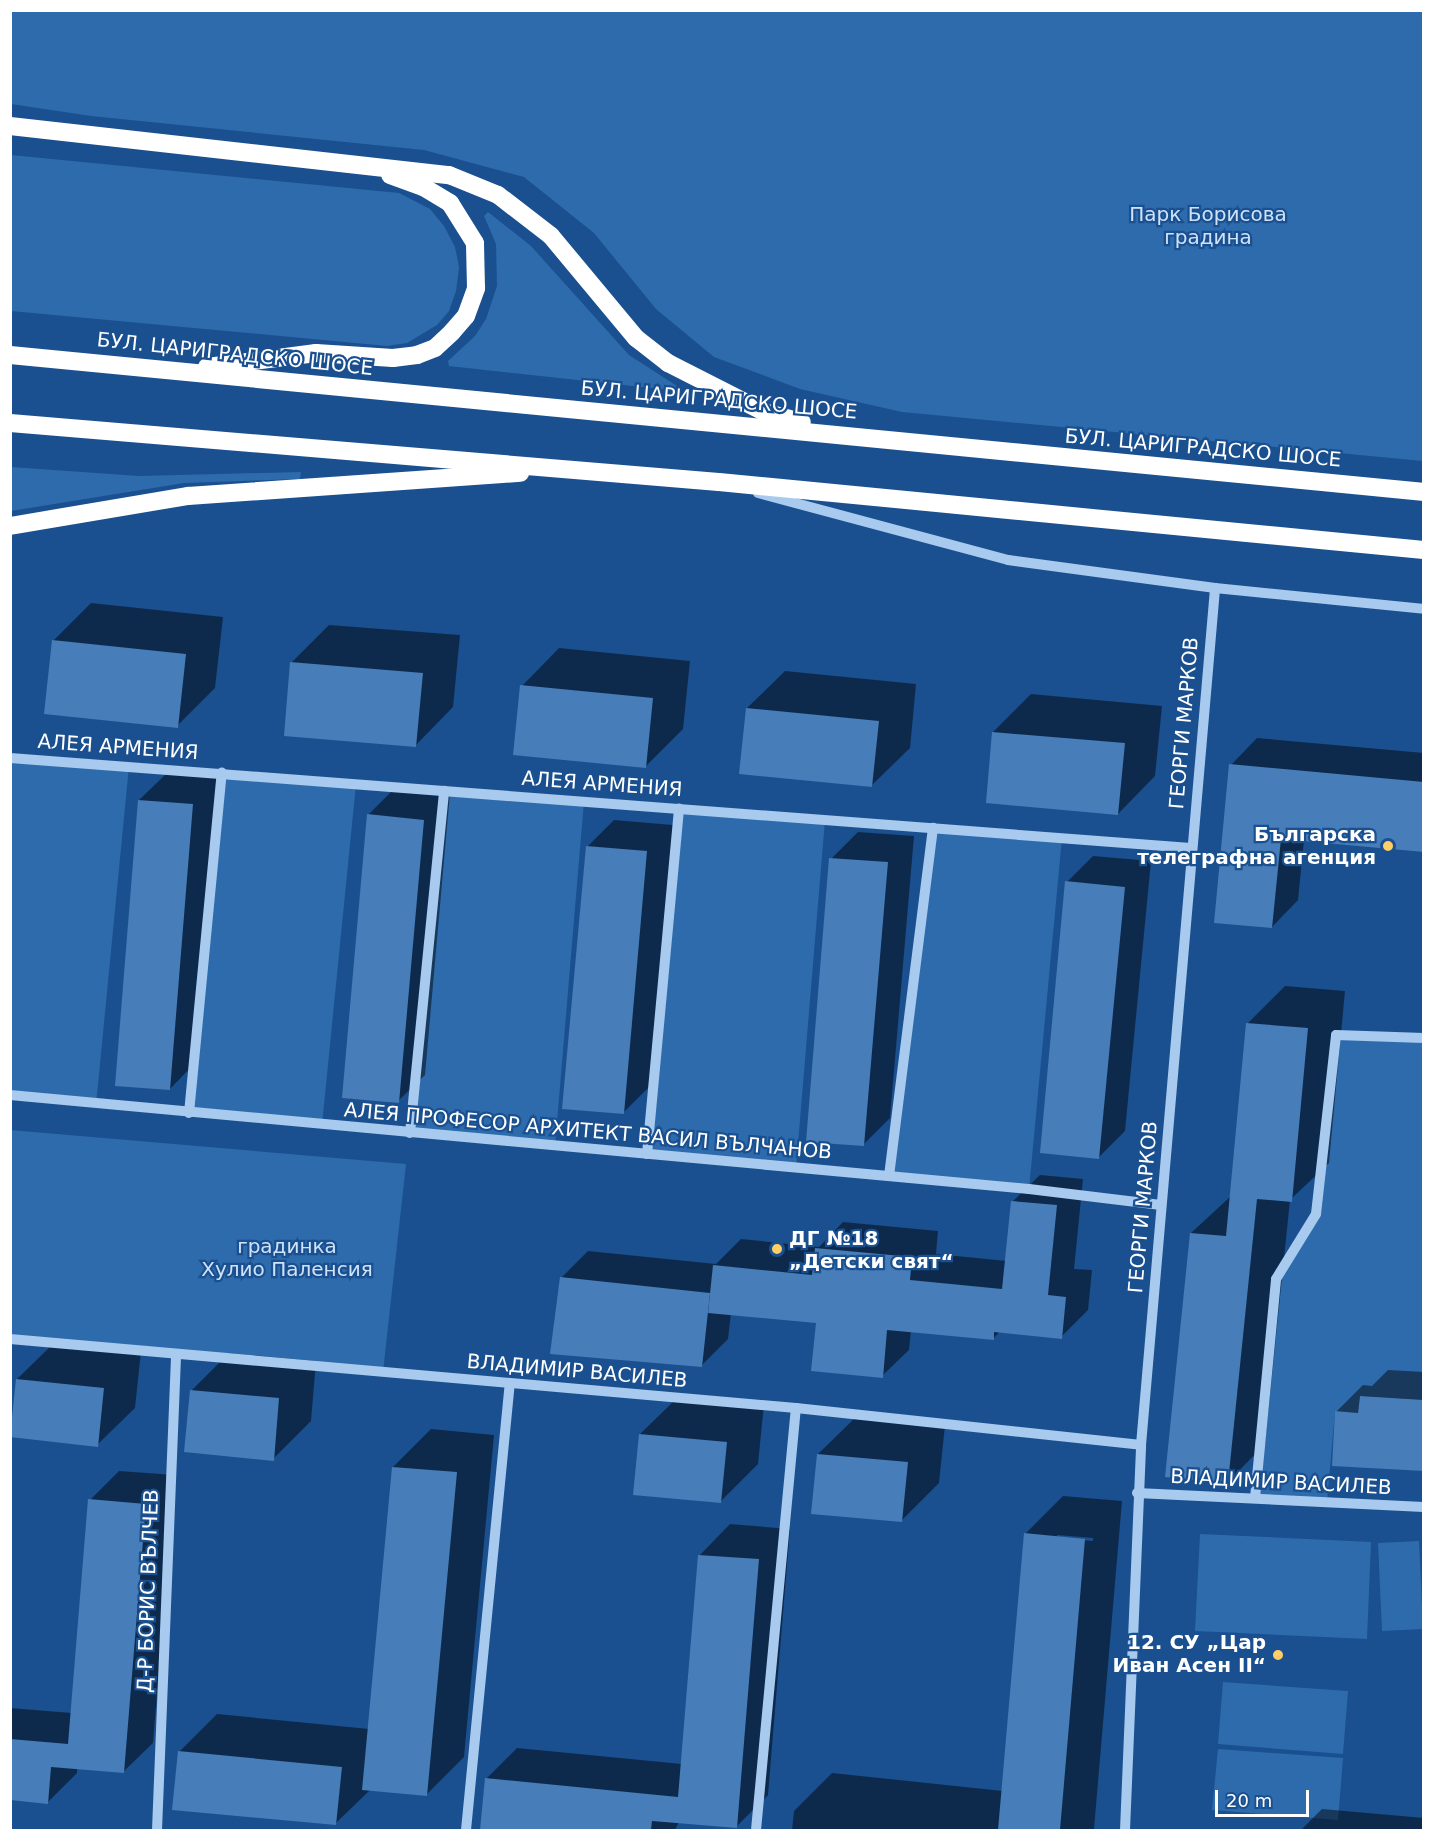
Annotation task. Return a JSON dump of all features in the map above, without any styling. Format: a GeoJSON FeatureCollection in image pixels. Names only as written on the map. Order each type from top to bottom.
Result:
{"type":"FeatureCollection","features":[{"type":"Feature","properties":{"kind":"highway"},"geometry":{"type":"LineString","coordinates":[[16,129],[354,163],[449,175],[498,195],[551,236],[636,338],[668,363],[764,412],[850,435]]}},
{"type":"Feature","properties":{"kind":"highway"},"geometry":{"type":"LineString","coordinates":[[173,372],[316,353],[393,358],[417,355],[435,348],[466,316],[476,288],[475,243],[450,203],[423,186],[354,163]]}},
{"type":"Feature","properties":{"kind":"highway","name":"БУЛ. ЦАРИГРАДСКО ШОСЕ"},"geometry":{"type":"LineString","coordinates":[[10,355],[1424,492]]}},
{"type":"Feature","properties":{"kind":"highway"},"geometry":{"type":"LineString","coordinates":[[10,423],[575,469],[1424,550]]}},
{"type":"Feature","properties":{"kind":"highway"},"geometry":{"type":"LineString","coordinates":[[10,526],[188,496],[575,469]]}},
{"type":"Feature","properties":{"kind":"street"},"geometry":{"type":"LineString","coordinates":[[719,482],[1008,560],[1215,588],[1424,609]]}},
{"type":"Feature","properties":{"kind":"street","name":"ГЕОРГИ МАРКОВ"},"geometry":{"type":"LineString","coordinates":[[1125,1830],[1140,1445],[1215,588]]}},
{"type":"Feature","properties":{"kind":"street","name":"АЛЕЯ АРМЕНИЯ"},"geometry":{"type":"LineString","coordinates":[[10,758],[1191,848]]}},
{"type":"Feature","properties":{"kind":"street"},"geometry":{"type":"LineString","coordinates":[[189,1113],[222,773]]}},
{"type":"Feature","properties":{"kind":"street"},"geometry":{"type":"LineString","coordinates":[[410,1133],[444,790]]}},
{"type":"Feature","properties":{"kind":"street"},"geometry":{"type":"LineString","coordinates":[[646,1154],[679,808]]}},
{"type":"Feature","properties":{"kind":"street"},"geometry":{"type":"LineString","coordinates":[[889,1176],[933,828]]}},
{"type":"Feature","properties":{"kind":"street"},"geometry":{"type":"LineString","coordinates":[[1254,1498],[1276,1279],[1316,1214],[1336,1035],[1424,1038]]}},
{"type":"Feature","properties":{"kind":"street","name":"АЛЕЯ ПРОФЕСОР АРХИТЕКТ ВАСИЛ ВЪЛЧАНОВ"},"geometry":{"type":"LineString","coordinates":[[10,1095],[889,1176],[1161,1204]]}},
{"type":"Feature","properties":{"kind":"street","name":"ВЛАДИМИР ВАСИЛЕВ"},"geometry":{"type":"LineString","coordinates":[[10,1339],[796,1408],[1140,1445]]}},
{"type":"Feature","properties":{"kind":"street","name":"Д-Р БОРИС ВЪЛЧЕВ"},"geometry":{"type":"LineString","coordinates":[[158,1830],[176,1354]]}},
{"type":"Feature","properties":{"kind":"street"},"geometry":{"type":"LineString","coordinates":[[466,1830],[510,1384]]}},
{"type":"Feature","properties":{"kind":"street"},"geometry":{"type":"LineString","coordinates":[[756,1830],[796,1408]]}},
{"type":"Feature","properties":{"kind":"street","name":"ВЛАДИМИР ВАСИЛЕВ"},"geometry":{"type":"LineString","coordinates":[[1137,1493],[1424,1507]]}},
{"type":"Feature","properties":{"kind":"green space","name":"Парк Борисова градина"},"geometry":{"type":"Polygon","coordinates":[[[10,11],[1423,11],[1423,461],[902,412],[800,389],[714,357],[656,309],[594,233],[524,177],[424,150],[91,116],[11,104],[10,11]]]}},
{"type":"Feature","properties":{"kind":"green space"},"geometry":{"type":"Polygon","coordinates":[[[11,155],[399,193],[430,209],[444,226],[455,247],[459,267],[456,291],[449,311],[437,325],[407,343],[387,346],[11,311],[11,155]]]}},
{"type":"Feature","properties":{"kind":"green space"},"geometry":{"type":"Polygon","coordinates":[[[488,212],[531,246],[629,355],[680,388],[679,391],[449,366],[448,361],[475,336],[486,319],[497,286],[496,244],[484,216],[488,212]]]}},
{"type":"Feature","properties":{"kind":"green space"},"geometry":{"type":"Polygon","coordinates":[[[11,467],[139,476],[301,472],[300,479],[184,483],[11,511],[11,467]]]}},
{"type":"Feature","properties":{"kind":"green space"},"geometry":{"type":"Polygon","coordinates":[[[10,758],[129,766],[96,1105],[11,1095],[10,758]]]}},
{"type":"Feature","properties":{"kind":"green space"},"geometry":{"type":"Polygon","coordinates":[[[222,773],[356,784],[322,1125],[189,1113],[222,773]]]}},
{"type":"Feature","properties":{"kind":"green space"},"geometry":{"type":"Polygon","coordinates":[[[444,791],[584,801],[555,1146],[410,1133],[444,791]]]}},
{"type":"Feature","properties":{"kind":"green space"},"geometry":{"type":"Polygon","coordinates":[[[679,808],[825,820],[796,1168],[647,1154],[679,808]]]}},
{"type":"Feature","properties":{"kind":"green space"},"geometry":{"type":"Polygon","coordinates":[[[933,828],[1062,838],[1029,1189],[889,1176],[933,828]]]}},
{"type":"Feature","properties":{"kind":"green space"},"geometry":{"type":"Polygon","coordinates":[[[1336,1035],[1423,1038],[1423,1400],[1360,1396],[1358,1413],[1335,1411],[1327,1502],[1255,1498],[1276,1279],[1316,1214],[1336,1035]]]}},
{"type":"Feature","properties":{"kind":"green space","name":"градинка Хулио Паленсия"},"geometry":{"type":"Polygon","coordinates":[[[10,1130],[406,1164],[383,1372],[11,1339],[10,1130]]]}},
{"type":"Feature","properties":{"kind":"green space"},"geometry":{"type":"Polygon","coordinates":[[[1200,1534],[1371,1542],[1367,1639],[1195,1631],[1200,1534]]]}},
{"type":"Feature","properties":{"kind":"green space"},"geometry":{"type":"Polygon","coordinates":[[[1419,1541],[1423,1629],[1382,1631],[1378,1543],[1419,1541]]]}},
{"type":"Feature","properties":{"kind":"green space"},"geometry":{"type":"Polygon","coordinates":[[[1223,1682],[1348,1691],[1343,1754],[1218,1744],[1223,1682]]]}},
{"type":"Feature","properties":{"kind":"green space"},"geometry":{"type":"Polygon","coordinates":[[[1218,1749],[1343,1758],[1338,1820],[1212,1810],[1218,1749]]]}},
{"type":"Feature","properties":{"kind":"building"},"geometry":{"type":"Polygon","coordinates":[[[52,640],[186,654],[178,728],[44,714],[52,640]]]}},
{"type":"Feature","properties":{"kind":"building"},"geometry":{"type":"Polygon","coordinates":[[[290,662],[423,673],[416,747],[284,736],[290,662]]]}},
{"type":"Feature","properties":{"kind":"building"},"geometry":{"type":"Polygon","coordinates":[[[520,685],[653,698],[646,768],[513,755],[520,685]]]}},
{"type":"Feature","properties":{"kind":"building"},"geometry":{"type":"Polygon","coordinates":[[[746,708],[879,721],[872,787],[739,774],[746,708]]]}},
{"type":"Feature","properties":{"kind":"building"},"geometry":{"type":"Polygon","coordinates":[[[992,732],[1125,743],[1118,815],[986,803],[992,732]]]}},
{"type":"Feature","properties":{"kind":"building","name":"Българска телеграфна агенция"},"geometry":{"type":"Polygon","coordinates":[[[1229,764],[1424,782],[1424,852],[1281,839],[1272,928],[1214,923],[1229,764]]]}},
{"type":"Feature","properties":{"kind":"building"},"geometry":{"type":"Polygon","coordinates":[[[138,800],[193,804],[170,1090],[115,1086],[138,800]]]}},
{"type":"Feature","properties":{"kind":"building"},"geometry":{"type":"Polygon","coordinates":[[[367,814],[424,820],[399,1103],[342,1098],[367,814]]]}},
{"type":"Feature","properties":{"kind":"building"},"geometry":{"type":"Polygon","coordinates":[[[586,846],[647,851],[624,1114],[562,1109],[586,846]]]}},
{"type":"Feature","properties":{"kind":"building"},"geometry":{"type":"Polygon","coordinates":[[[829,858],[888,862],[864,1146],[806,1142],[829,858]]]}},
{"type":"Feature","properties":{"kind":"building"},"geometry":{"type":"Polygon","coordinates":[[[1065,881],[1125,887],[1099,1159],[1040,1153],[1065,881]]]}},
{"type":"Feature","properties":{"kind":"building"},"geometry":{"type":"Polygon","coordinates":[[[1246,1023],[1308,1028],[1292,1202],[1257,1199],[1228,1483],[1165,1477],[1190,1233],[1226,1236],[1246,1023]]]}},
{"type":"Feature","properties":{"kind":"building"},"geometry":{"type":"Polygon","coordinates":[[[1011,1201],[1057,1205],[1048,1295],[1066,1297],[1062,1339],[994,1332],[994,1340],[887,1330],[883,1378],[811,1371],[816,1323],[708,1313],[713,1265],[812,1275],[815,1248],[912,1257],[910,1280],[1002,1289],[1011,1201]]]}},
{"type":"Feature","properties":{"kind":"building"},"geometry":{"type":"Polygon","coordinates":[[[560,1277],[710,1293],[702,1367],[550,1354],[560,1277]]]}},
{"type":"Feature","properties":{"kind":"building"},"geometry":{"type":"Polygon","coordinates":[[[16,1379],[104,1388],[98,1447],[10,1437],[16,1379]]]}},
{"type":"Feature","properties":{"kind":"building"},"geometry":{"type":"Polygon","coordinates":[[[190,1390],[279,1398],[274,1461],[184,1452],[190,1390]]]}},
{"type":"Feature","properties":{"kind":"building"},"geometry":{"type":"Polygon","coordinates":[[[1360,1396],[1424,1400],[1424,1471],[1332,1466],[1335,1411],[1358,1413],[1360,1396]]]}},
{"type":"Feature","properties":{"kind":"building"},"geometry":{"type":"Polygon","coordinates":[[[639,1434],[727,1442],[721,1503],[633,1495],[639,1434]]]}},
{"type":"Feature","properties":{"kind":"building"},"geometry":{"type":"Polygon","coordinates":[[[817,1454],[908,1462],[902,1522],[811,1514],[817,1454]]]}},
{"type":"Feature","properties":{"kind":"building"},"geometry":{"type":"Polygon","coordinates":[[[392,1467],[457,1472],[427,1796],[362,1790],[392,1467]]]}},
{"type":"Feature","properties":{"kind":"building"},"geometry":{"type":"Polygon","coordinates":[[[88,1499],[146,1504],[124,1773],[51,1767],[48,1804],[10,1800],[10,1739],[68,1744],[88,1499]]]}},
{"type":"Feature","properties":{"kind":"building"},"geometry":{"type":"Polygon","coordinates":[[[1024,1533],[1085,1539],[1060,1830],[998,1830],[1024,1533]]]}},
{"type":"Feature","properties":{"kind":"building"},"geometry":{"type":"Polygon","coordinates":[[[698,1555],[759,1559],[737,1828],[652,1821],[651,1830],[480,1830],[485,1778],[678,1797],[698,1555]]]}},
{"type":"Feature","properties":{"kind":"building"},"geometry":{"type":"Polygon","coordinates":[[[178,1751],[342,1767],[336,1825],[172,1810],[178,1751]]]}},
{"type":"Feature","properties":{"kind":"place","name":"Българска телеграфна агенция"},"geometry":{"type":"Point","coordinates":[1388,846]}},
{"type":"Feature","properties":{"kind":"place","name":"ДГ №18 „Детски свят“"},"geometry":{"type":"Point","coordinates":[777,1249]}},
{"type":"Feature","properties":{"kind":"place","name":"12. СУ „Цар Иван Асен II“"},"geometry":{"type":"Point","coordinates":[1278,1655]}}]}
